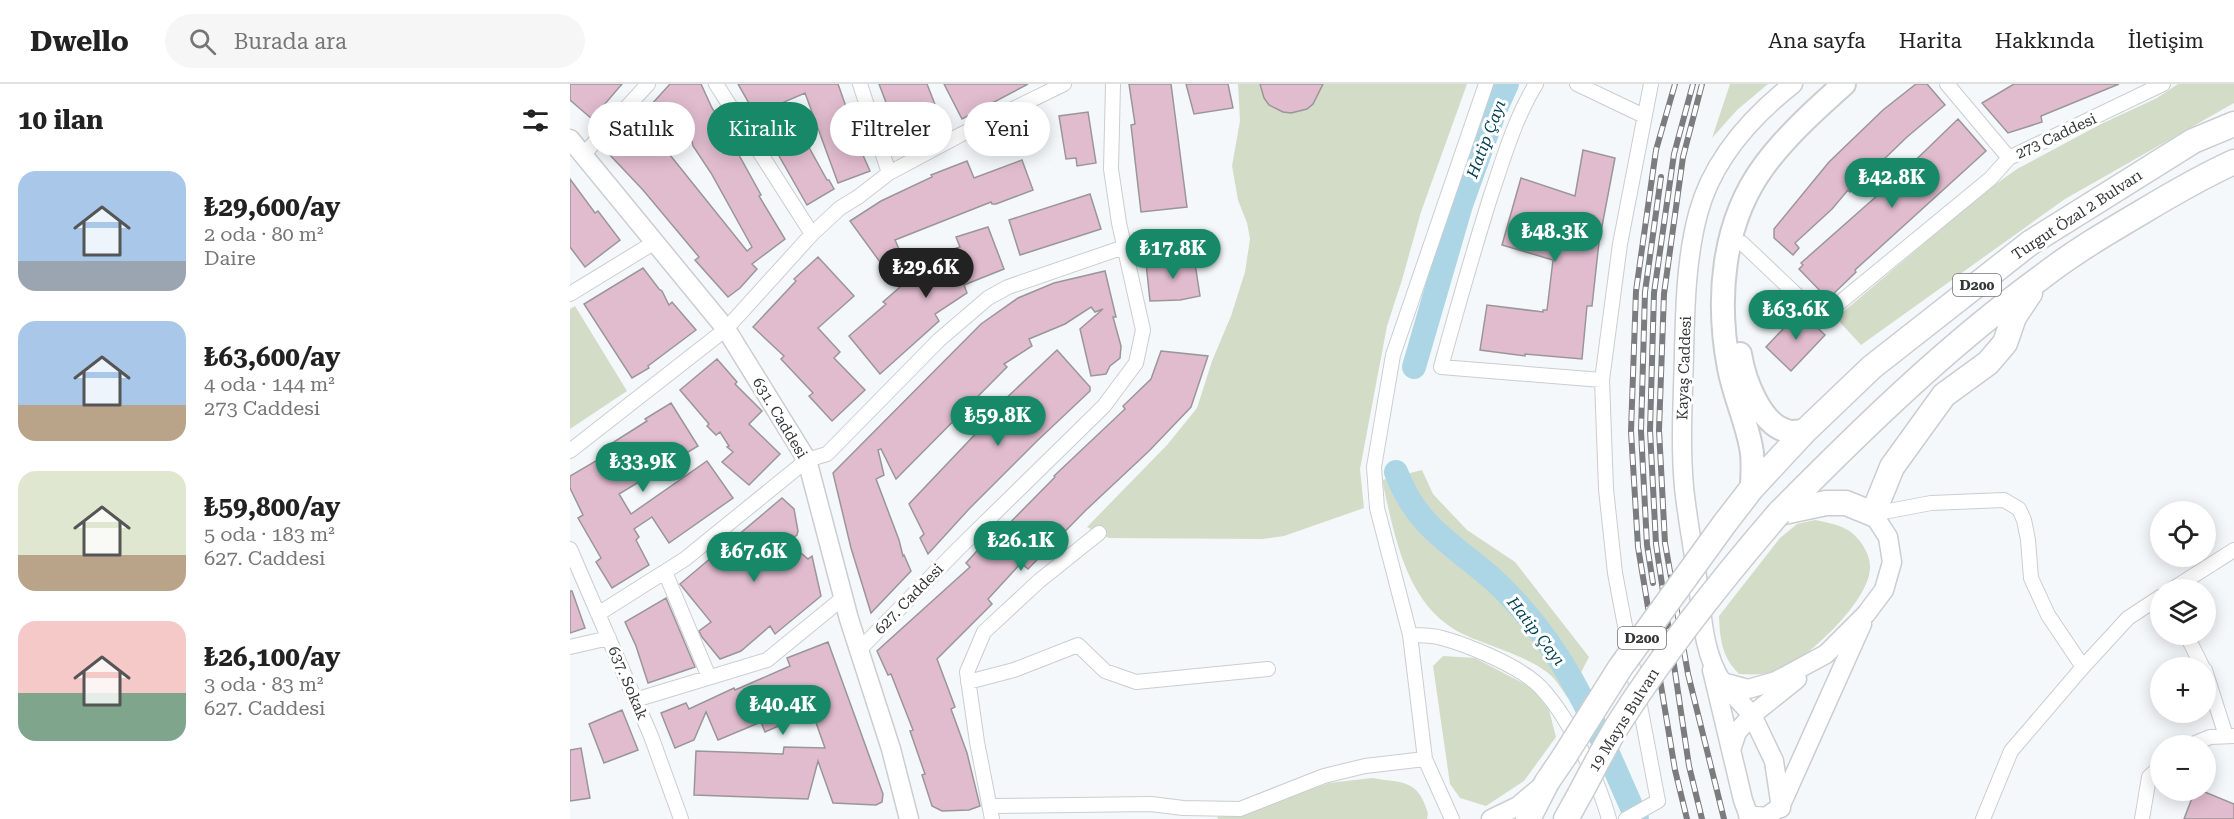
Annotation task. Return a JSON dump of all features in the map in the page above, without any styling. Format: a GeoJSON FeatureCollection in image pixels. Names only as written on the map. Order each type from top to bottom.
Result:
{"type":"FeatureCollection","features":[{"type":"Feature","properties":{"kind":"highway","name":"Turgut Özal 2 Bulvarı"},"geometry":{"type":"LineString","coordinates":[[1725,523],[1752,488],[1805,431],[1872,368],[2030,243],[2193,141],[2234,124]]}},
{"type":"Feature","properties":{"kind":"highway","name":"Turgut Özal 2 Bulvarı"},"geometry":{"type":"LineString","coordinates":[[1779,513],[1869,423],[1960,341],[2042,276],[2084,247],[2234,162]]}},
{"type":"Feature","properties":{"kind":"highway"},"geometry":{"type":"LineString","coordinates":[[1779,513],[1826,503],[1846,503],[1873,514],[1892,467],[1944,395],[1988,363],[2005,343],[2014,317],[2042,276]]}},
{"type":"Feature","properties":{"kind":"highway","name":"19 Mayıs Bulvarı"},"geometry":{"type":"LineString","coordinates":[[1566,819],[1620,722],[1673,644],[1717,585],[1779,513]]}},
{"type":"Feature","properties":{"kind":"highway","name":"19 Mayıs Bulvarı"},"geometry":{"type":"LineString","coordinates":[[1528,819],[1547,782],[1620,668],[1725,523]]}},
{"type":"Feature","properties":{"kind":"main road"},"geometry":{"type":"LineString","coordinates":[[1752,488],[1751,448],[1733,389],[1724,326],[1725,262],[1730,237],[1743,201],[1763,168],[1793,132],[1844,84]]}},
{"type":"Feature","properties":{"kind":"main road"},"geometry":{"type":"LineString","coordinates":[[1805,431],[1787,431],[1771,422],[1759,406],[1742,364],[1735,319],[1736,282],[1742,243],[1752,208],[1770,176],[1801,140],[1863,84]]}},
{"type":"Feature","properties":{"kind":"street"},"geometry":{"type":"LineString","coordinates":[[583,155],[648,84]]}},
{"type":"Feature","properties":{"kind":"street"},"geometry":{"type":"LineString","coordinates":[[716,84],[812,234]]}},
{"type":"Feature","properties":{"kind":"street"},"geometry":{"type":"LineString","coordinates":[[860,84],[889,173]]}},
{"type":"Feature","properties":{"kind":"street"},"geometry":{"type":"LineString","coordinates":[[570,451],[726,329],[812,234],[840,208],[889,173],[1064,84]]}},
{"type":"Feature","properties":{"kind":"street","name":"627. Caddesi"},"geometry":{"type":"LineString","coordinates":[[860,649],[1104,406],[1136,363],[1143,330],[1124,247],[1111,169],[1113,84]]}},
{"type":"Feature","properties":{"kind":"street"},"geometry":{"type":"LineString","coordinates":[[1452,819],[1425,759],[1410,635],[1377,508],[1374,467],[1393,355],[1486,84]]}},
{"type":"Feature","properties":{"kind":"street"},"geometry":{"type":"LineString","coordinates":[[1536,84],[1523,106],[1501,164],[1473,252],[1441,367],[1602,381]]}},
{"type":"Feature","properties":{"kind":"street"},"geometry":{"type":"LineString","coordinates":[[1577,84],[1644,116]]}},
{"type":"Feature","properties":{"kind":"street"},"geometry":{"type":"LineString","coordinates":[[1626,819],[1658,801],[1615,573],[1606,489],[1602,381],[1620,244],[1651,84]]}},
{"type":"Feature","properties":{"kind":"street","name":"Kayaş Caddesi"},"geometry":{"type":"LineString","coordinates":[[1781,813],[1774,761],[1752,716],[1722,682],[1711,665],[1705,639],[1684,488],[1682,443],[1684,324],[1690,259],[1698,214],[1721,163],[1742,131],[1793,84]]}},
{"type":"Feature","properties":{"kind":"street"},"geometry":{"type":"LineString","coordinates":[[1947,84],[2009,158]]}},
{"type":"Feature","properties":{"kind":"street","name":"273 Caddesi"},"geometry":{"type":"LineString","coordinates":[[1742,243],[1821,318],[1990,179],[2009,158],[2163,84]]}},
{"type":"Feature","properties":{"kind":"street","name":"631. Caddesi"},"geometry":{"type":"LineString","coordinates":[[570,139],[726,329],[807,460],[843,597],[891,749],[909,819]]}},
{"type":"Feature","properties":{"kind":"street"},"geometry":{"type":"LineString","coordinates":[[570,294],[655,242]]}},
{"type":"Feature","properties":{"kind":"street"},"geometry":{"type":"LineString","coordinates":[[598,614],[686,559],[807,460],[827,454],[939,340],[988,298],[1008,287],[1124,247]]}},
{"type":"Feature","properties":{"kind":"street"},"geometry":{"type":"LineString","coordinates":[[1731,750],[1737,732],[1752,716],[1826,654],[1866,614],[1884,590],[1892,561],[1888,537],[1873,514],[1931,503],[1993,500],[2004,500],[2019,509],[2028,540],[2031,578],[2048,615],[2083,667]]}},
{"type":"Feature","properties":{"kind":"street"},"geometry":{"type":"LineString","coordinates":[[1100,533],[1040,581],[984,632],[967,672],[977,742],[991,813],[1151,804],[1183,808],[1240,809],[1324,776],[1365,766],[1425,759]]}},
{"type":"Feature","properties":{"kind":"street","name":"637. Sokak"},"geometry":{"type":"LineString","coordinates":[[570,549],[651,736],[681,819]]}},
{"type":"Feature","properties":{"kind":"street"},"geometry":{"type":"LineString","coordinates":[[2188,579],[2234,550]]}},
{"type":"Feature","properties":{"kind":"street"},"geometry":{"type":"LineString","coordinates":[[665,572],[709,678]]}},
{"type":"Feature","properties":{"kind":"street"},"geometry":{"type":"LineString","coordinates":[[635,700],[767,660],[843,597]]}},
{"type":"Feature","properties":{"kind":"street"},"geometry":{"type":"LineString","coordinates":[[1983,819],[2011,751],[2128,618],[2150,604]]}},
{"type":"Feature","properties":{"kind":"street"},"geometry":{"type":"LineString","coordinates":[[1711,665],[1749,817],[1766,817],[1781,813],[1866,614]]}},
{"type":"Feature","properties":{"kind":"street"},"geometry":{"type":"LineString","coordinates":[[1410,635],[1440,637],[1481,652],[1536,682],[1563,715],[1602,795],[1609,819]]}},
{"type":"Feature","properties":{"kind":"street"},"geometry":{"type":"LineString","coordinates":[[570,647],[609,638]]}},
{"type":"Feature","properties":{"kind":"street"},"geometry":{"type":"LineString","coordinates":[[968,682],[1014,670],[1078,645],[1105,671],[1136,682],[1268,669]]}},
{"type":"Feature","properties":{"kind":"street"},"geometry":{"type":"LineString","coordinates":[[1722,682],[1748,689],[1776,681],[1826,654]]}},
{"type":"Feature","properties":{"kind":"street"},"geometry":{"type":"LineString","coordinates":[[2216,700],[2230,736]]}},
{"type":"Feature","properties":{"kind":"street"},"geometry":{"type":"LineString","coordinates":[[2142,819],[2150,776]]}},
{"type":"Feature","properties":{"kind":"street"},"geometry":{"type":"LineString","coordinates":[[1491,819],[1518,806],[1547,782]]}},
{"type":"Feature","properties":{"kind":"green space"},"geometry":{"type":"Polygon","coordinates":[[[1238,84],[1467,84],[1421,212],[1387,326],[1360,469],[1364,508],[1284,536],[1262,539],[1109,538],[1087,527],[1167,445],[1197,408],[1245,272],[1250,239],[1247,223],[1238,200],[1232,166],[1240,121],[1238,84]]]}},
{"type":"Feature","properties":{"kind":"green space"},"geometry":{"type":"Polygon","coordinates":[[[1730,84],[1768,84],[1737,110],[1712,138],[1730,84]]]}},
{"type":"Feature","properties":{"kind":"green space"},"geometry":{"type":"Polygon","coordinates":[[[2178,84],[2234,84],[2234,103],[2065,199],[1861,345],[1836,318],[1986,191],[2017,169],[2101,124],[2157,98],[2178,84]]]}},
{"type":"Feature","properties":{"kind":"green space"},"geometry":{"type":"Polygon","coordinates":[[[575,306],[627,391],[570,429],[570,309],[575,306]]]}},
{"type":"Feature","properties":{"kind":"green space"},"geometry":{"type":"Polygon","coordinates":[[[1422,470],[1433,494],[1467,530],[1515,562],[1589,657],[1568,698],[1554,678],[1539,667],[1465,635],[1445,623],[1416,589],[1398,547],[1382,480],[1422,470]]]}},
{"type":"Feature","properties":{"kind":"green space"},"geometry":{"type":"Polygon","coordinates":[[[1815,520],[1842,527],[1853,533],[1860,542],[1870,563],[1869,575],[1864,587],[1857,601],[1834,628],[1808,652],[1784,668],[1773,672],[1739,674],[1725,655],[1719,616],[1780,538],[1797,524],[1815,520]]]}},
{"type":"Feature","properties":{"kind":"green space"},"geometry":{"type":"Polygon","coordinates":[[[1443,656],[1475,658],[1532,688],[1549,710],[1556,737],[1524,781],[1486,806],[1460,798],[1450,784],[1433,666],[1443,656]]]}},
{"type":"Feature","properties":{"kind":"green space"},"geometry":{"type":"Polygon","coordinates":[[[1372,778],[1404,783],[1416,790],[1428,812],[1427,819],[1218,819],[1217,817],[1240,814],[1329,783],[1372,778]]]}},
{"type":"Feature","properties":{"kind":"building"},"geometry":{"type":"Polygon","coordinates":[[[570,84],[622,84],[607,102],[588,102],[588,116],[570,100],[570,84]]]}},
{"type":"Feature","properties":{"kind":"building"},"geometry":{"type":"Polygon","coordinates":[[[670,84],[701,84],[709,102],[707,102],[707,156],[740,156],[761,195],[759,196],[785,239],[752,264],[757,269],[740,288],[728,297],[695,260],[699,257],[643,190],[611,156],[671,156],[747,251],[752,247],[695,149],[695,102],[654,102],[670,84]]]}},
{"type":"Feature","properties":{"kind":"building"},"geometry":{"type":"Polygon","coordinates":[[[738,84],[838,84],[844,102],[830,102],[830,156],[863,156],[870,171],[838,183],[818,128],[818,102],[808,102],[805,93],[784,102],[748,102],[738,84]]]}},
{"type":"Feature","properties":{"kind":"building"},"geometry":{"type":"Polygon","coordinates":[[[879,84],[927,84],[934,102],[886,102],[879,84]]]}},
{"type":"Feature","properties":{"kind":"building"},"geometry":{"type":"Polygon","coordinates":[[[944,84],[1028,84],[994,102],[964,102],[964,118],[962,119],[944,84]]]}},
{"type":"Feature","properties":{"kind":"building"},"geometry":{"type":"Polygon","coordinates":[[[1129,84],[1171,84],[1187,207],[1141,212],[1131,125],[1135,124],[1129,84]]]}},
{"type":"Feature","properties":{"kind":"building"},"geometry":{"type":"Polygon","coordinates":[[[1186,84],[1228,84],[1233,108],[1194,114],[1186,84]]]}},
{"type":"Feature","properties":{"kind":"building"},"geometry":{"type":"Polygon","coordinates":[[[1260,84],[1323,84],[1313,104],[1307,109],[1291,113],[1269,105],[1264,98],[1260,84]]]}},
{"type":"Feature","properties":{"kind":"building"},"geometry":{"type":"Polygon","coordinates":[[[1916,84],[1927,84],[1945,105],[1907,137],[1850,192],[1848,190],[1832,209],[1795,243],[1799,248],[1793,255],[1774,238],[1774,229],[1829,162],[1883,110],[1916,84]]]}},
{"type":"Feature","properties":{"kind":"building"},"geometry":{"type":"Polygon","coordinates":[[[2014,84],[2119,84],[2041,116],[2042,122],[2008,133],[1982,103],[2014,84]]]}},
{"type":"Feature","properties":{"kind":"building"},"geometry":{"type":"Polygon","coordinates":[[[1088,112],[1096,163],[1077,166],[1076,158],[1066,159],[1059,116],[1088,112]]]}},
{"type":"Feature","properties":{"kind":"building"},"geometry":{"type":"Polygon","coordinates":[[[1958,119],[1986,151],[1855,270],[1856,272],[1828,299],[1799,269],[1803,265],[1801,263],[1896,179],[1958,119]]]}},
{"type":"Feature","properties":{"kind":"building"},"geometry":{"type":"Polygon","coordinates":[[[1583,150],[1615,158],[1599,242],[1592,306],[1587,306],[1582,359],[1525,354],[1525,356],[1480,350],[1487,305],[1543,312],[1547,310],[1553,260],[1502,245],[1521,178],[1575,196],[1583,150]]]}},
{"type":"Feature","properties":{"kind":"building"},"geometry":{"type":"Polygon","coordinates":[[[779,156],[814,156],[829,180],[834,189],[807,205],[779,156]]]}},
{"type":"Feature","properties":{"kind":"building"},"geometry":{"type":"Polygon","coordinates":[[[1022,160],[1033,190],[996,204],[991,202],[895,240],[899,249],[880,262],[850,221],[881,201],[932,177],[931,175],[967,161],[974,178],[1022,160]]]}},
{"type":"Feature","properties":{"kind":"building"},"geometry":{"type":"Polygon","coordinates":[[[570,179],[595,213],[598,211],[620,240],[585,267],[570,247],[570,179]]]}},
{"type":"Feature","properties":{"kind":"building"},"geometry":{"type":"Polygon","coordinates":[[[1090,194],[1101,229],[1020,255],[1009,220],[1090,194]]]}},
{"type":"Feature","properties":{"kind":"building"},"geometry":{"type":"Polygon","coordinates":[[[988,227],[1004,269],[964,285],[967,293],[935,314],[939,321],[880,374],[849,336],[886,304],[883,302],[938,254],[960,247],[956,237],[988,227]]]}},
{"type":"Feature","properties":{"kind":"building"},"geometry":{"type":"Polygon","coordinates":[[[818,257],[854,296],[818,328],[840,352],[834,358],[865,390],[832,421],[809,396],[813,393],[781,359],[784,356],[753,327],[796,281],[794,279],[818,257]]]}},
{"type":"Feature","properties":{"kind":"building"},"geometry":{"type":"Polygon","coordinates":[[[1194,257],[1200,296],[1180,300],[1150,301],[1146,263],[1184,261],[1184,258],[1194,257]]]}},
{"type":"Feature","properties":{"kind":"building"},"geometry":{"type":"Polygon","coordinates":[[[643,268],[662,291],[669,305],[672,302],[696,330],[648,366],[649,368],[632,378],[584,304],[643,268]]]}},
{"type":"Feature","properties":{"kind":"building"},"geometry":{"type":"Polygon","coordinates":[[[1105,271],[1121,346],[1120,358],[1110,366],[1106,374],[1091,376],[1080,329],[1103,309],[1095,312],[1091,307],[1065,324],[1029,339],[1032,346],[1004,364],[1007,367],[896,479],[881,449],[878,450],[884,475],[876,479],[903,556],[911,571],[871,613],[851,548],[833,473],[981,324],[1018,298],[1054,283],[1105,271]]]}},
{"type":"Feature","properties":{"kind":"building"},"geometry":{"type":"Polygon","coordinates":[[[1800,311],[1825,335],[1791,371],[1766,347],[1800,311]]]}},
{"type":"Feature","properties":{"kind":"building"},"geometry":{"type":"Polygon","coordinates":[[[1057,350],[1090,387],[1090,391],[969,509],[928,554],[920,538],[924,534],[909,504],[1002,406],[1000,404],[1057,350]]]}},
{"type":"Feature","properties":{"kind":"building"},"geometry":{"type":"Polygon","coordinates":[[[1161,351],[1208,356],[1191,407],[1028,569],[1021,563],[988,599],[992,604],[937,659],[955,707],[951,709],[967,753],[980,806],[969,810],[942,811],[932,806],[922,775],[925,774],[910,731],[913,730],[891,674],[888,675],[877,651],[970,567],[966,563],[985,542],[988,545],[1054,476],[1125,409],[1123,406],[1151,379],[1161,351]]]}},
{"type":"Feature","properties":{"kind":"building"},"geometry":{"type":"Polygon","coordinates":[[[717,359],[737,382],[735,384],[762,411],[749,424],[780,454],[749,485],[722,462],[733,452],[727,447],[729,446],[720,432],[716,435],[707,426],[709,424],[680,390],[717,359]]]}},
{"type":"Feature","properties":{"kind":"building"},"geometry":{"type":"Polygon","coordinates":[[[671,403],[698,446],[619,494],[631,514],[707,461],[733,498],[669,543],[652,517],[634,529],[639,537],[636,540],[649,565],[612,588],[596,562],[601,558],[578,518],[583,515],[570,488],[570,476],[613,451],[609,445],[671,403]]]}},
{"type":"Feature","properties":{"kind":"building"},"geometry":{"type":"Polygon","coordinates":[[[782,498],[794,509],[798,531],[797,535],[788,542],[808,559],[812,556],[821,596],[775,634],[770,626],[741,651],[720,659],[699,631],[711,622],[680,584],[782,498]]]}},
{"type":"Feature","properties":{"kind":"building"},"geometry":{"type":"Polygon","coordinates":[[[570,591],[572,591],[585,628],[570,633],[570,591]]]}},
{"type":"Feature","properties":{"kind":"building"},"geometry":{"type":"Polygon","coordinates":[[[666,598],[695,667],[648,683],[636,646],[625,622],[666,598]]]}},
{"type":"Feature","properties":{"kind":"building"},"geometry":{"type":"Polygon","coordinates":[[[828,642],[883,794],[882,802],[876,805],[833,803],[818,761],[808,799],[694,795],[696,751],[783,754],[784,747],[825,748],[815,720],[811,721],[808,713],[765,732],[761,722],[718,740],[706,712],[694,740],[675,748],[661,713],[686,703],[689,709],[734,688],[735,690],[790,666],[787,658],[828,642]]]}},
{"type":"Feature","properties":{"kind":"building"},"geometry":{"type":"Polygon","coordinates":[[[622,710],[638,750],[604,763],[589,724],[622,710]]]}},
{"type":"Feature","properties":{"kind":"building"},"geometry":{"type":"Polygon","coordinates":[[[581,748],[590,798],[570,801],[570,750],[581,748]]]}},
{"type":"Feature","properties":{"kind":"building"},"geometry":{"type":"Polygon","coordinates":[[[2216,797],[2234,804],[2234,819],[2184,819],[2191,801],[2216,801],[2216,797]]]}},
{"type":"Feature","properties":{"kind":"waterway","name":"Hatip Çayı"},"geometry":{"type":"LineString","coordinates":[[1414,367],[1461,205],[1507,84]]}},
{"type":"Feature","properties":{"kind":"waterway","name":"Hatip Çayı"},"geometry":{"type":"LineString","coordinates":[[1396,472],[1414,507],[1425,521],[1501,586],[1551,647],[1580,694],[1637,819]]}},
{"type":"Feature","properties":{"kind":"railway"},"geometry":{"type":"LineString","coordinates":[[1675,84],[1656,150],[1636,291],[1631,431],[1638,547],[1675,770],[1687,819]]}},
{"type":"Feature","properties":{"kind":"railway"},"geometry":{"type":"LineString","coordinates":[[1693,84],[1674,154],[1654,293],[1650,430],[1656,544],[1689,766],[1702,819]]}},
{"type":"Feature","properties":{"kind":"railway"},"geometry":{"type":"LineString","coordinates":[[1702,84],[1683,157],[1664,294],[1659,430],[1665,543],[1688,674],[1724,819]]}},
{"type":"Feature","properties":{"kind":"railway"},"geometry":{"type":"LineString","coordinates":[[1653,583],[1647,545],[1641,431],[1645,292],[1661,177]]}}]}
